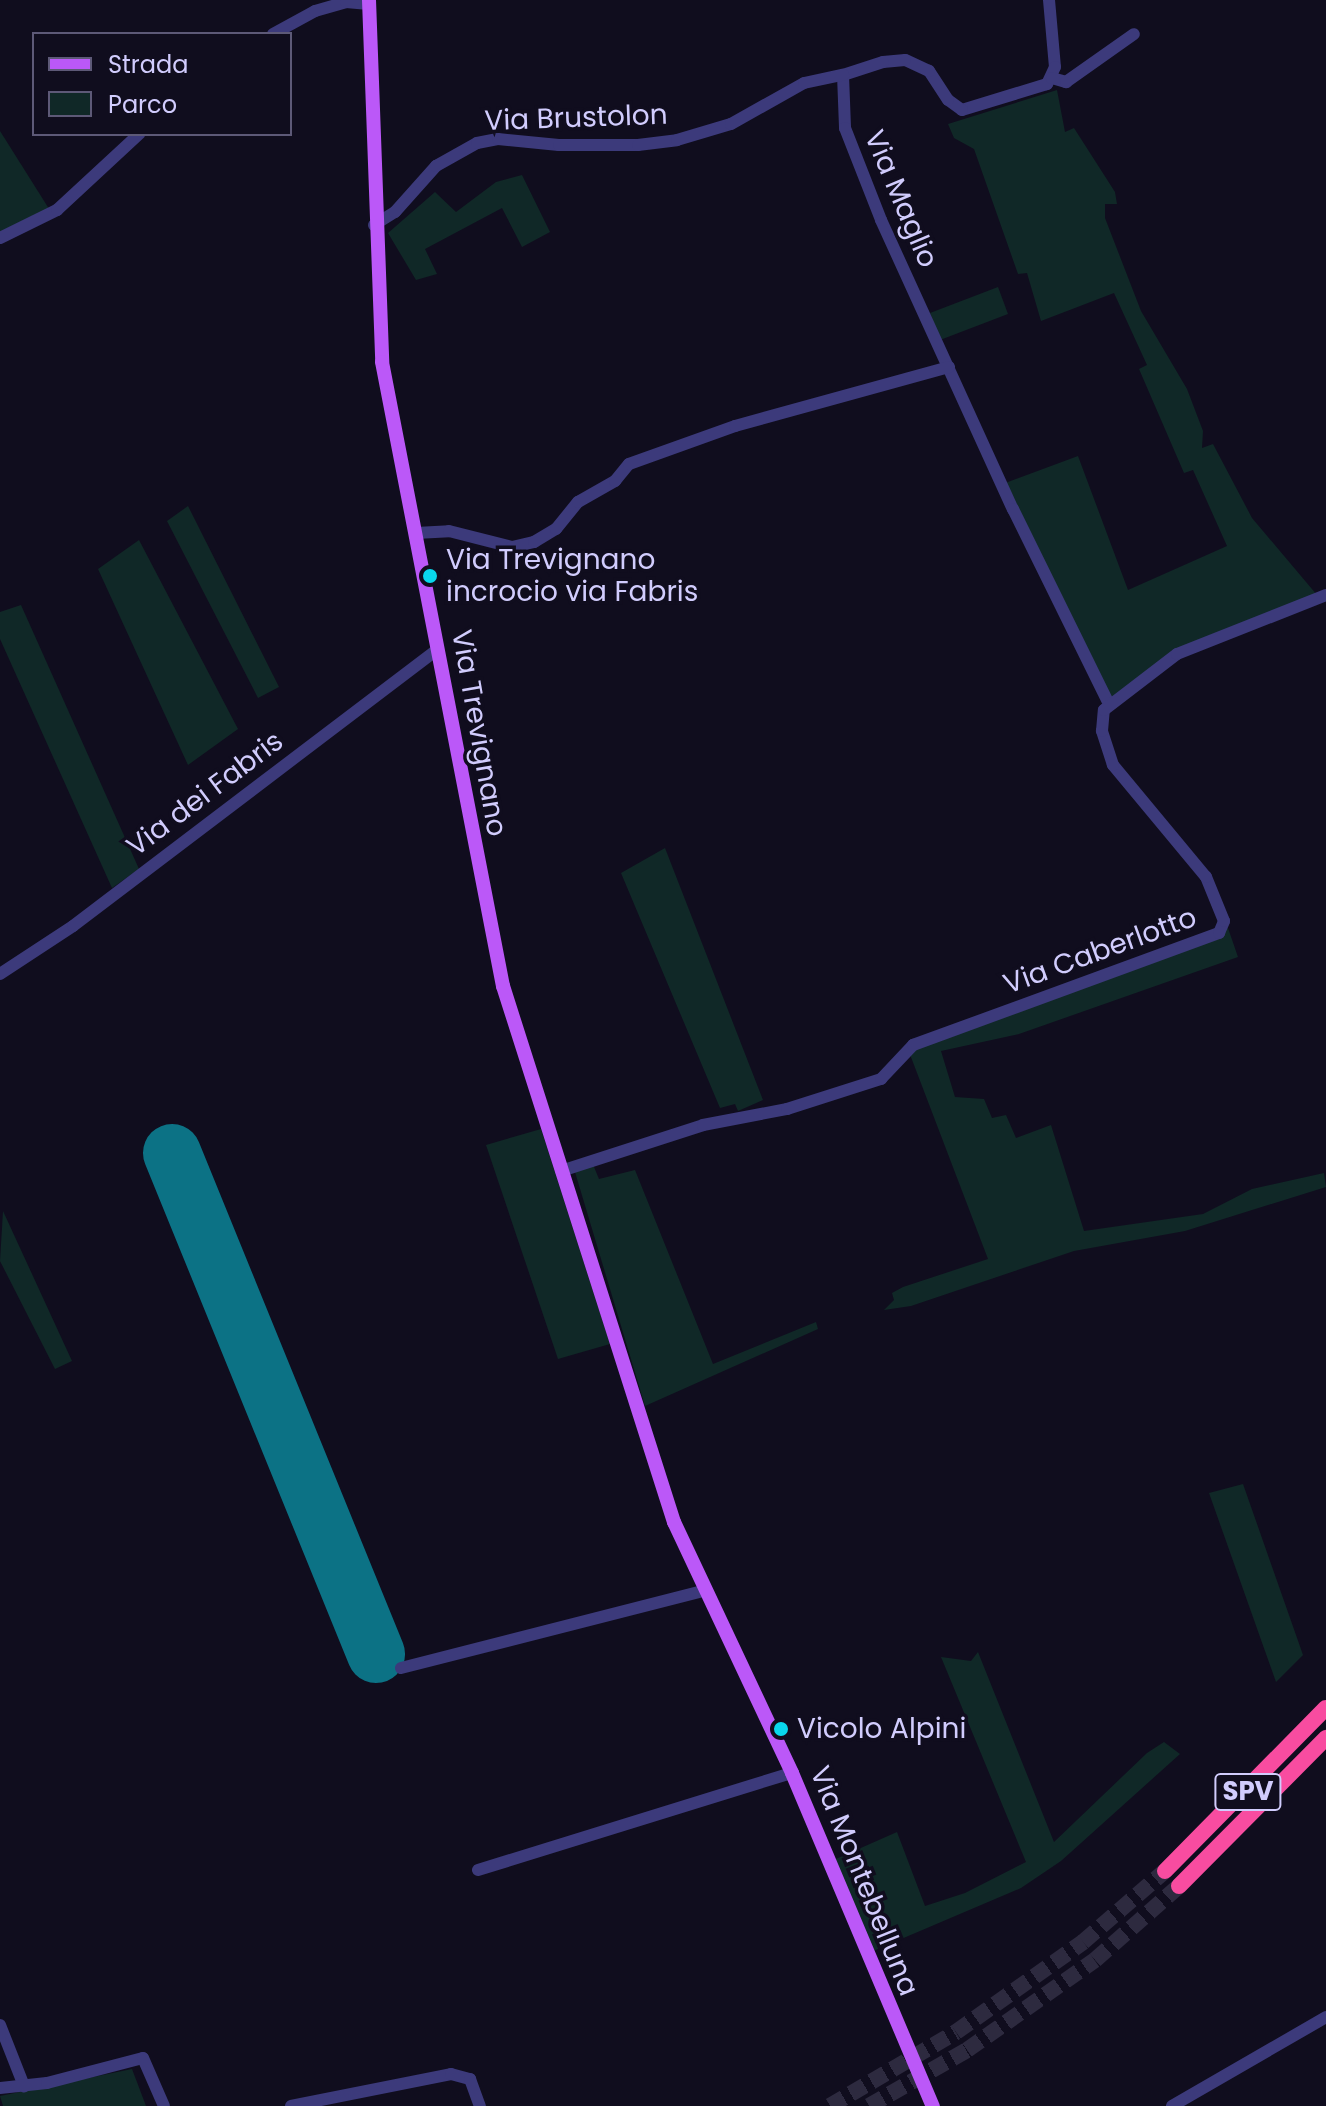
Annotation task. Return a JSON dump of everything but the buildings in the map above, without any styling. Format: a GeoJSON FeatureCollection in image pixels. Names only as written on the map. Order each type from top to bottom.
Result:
{"type":"FeatureCollection","features":[{"type":"Feature","properties":{"kind":"highway","name":"SPV"},"geometry":{"type":"LineString","coordinates":[[1165,1871],[1326,1708]]}},
{"type":"Feature","properties":{"kind":"highway","name":"SPV"},"geometry":{"type":"LineString","coordinates":[[1179,1886],[1326,1738]]}},
{"type":"Feature","properties":{"kind":"main road","name":"Via Trevignano"},"geometry":{"type":"LineString","coordinates":[[369,2],[379,336],[491,939],[561,1171],[639,1409]]}},
{"type":"Feature","properties":{"kind":"main road","name":"Via Montebelluna"},"geometry":{"type":"LineString","coordinates":[[639,1409],[703,1591],[792,1773],[933,2106]]}},
{"type":"Feature","properties":{"kind":"street"},"geometry":{"type":"LineString","coordinates":[[1049,0],[1052,78]]}},
{"type":"Feature","properties":{"kind":"street"},"geometry":{"type":"LineString","coordinates":[[277,32],[315,11],[346,2],[369,2]]}},
{"type":"Feature","properties":{"kind":"street"},"geometry":{"type":"LineString","coordinates":[[1052,78],[1066,82],[1134,34]]}},
{"type":"Feature","properties":{"kind":"street"},"geometry":{"type":"LineString","coordinates":[[843,75],[905,60],[929,71],[948,100],[967,111],[1040,87],[1052,78]]}},
{"type":"Feature","properties":{"kind":"street","name":"Via Brustolon"},"geometry":{"type":"LineString","coordinates":[[374,225],[395,212],[436,166],[477,143],[498,139],[638,145],[677,140],[731,124],[804,83],[843,75]]}},
{"type":"Feature","properties":{"kind":"street","name":"Via Maglio"},"geometry":{"type":"LineString","coordinates":[[843,75],[845,128],[949,367],[1108,702]]}},
{"type":"Feature","properties":{"kind":"street"},"geometry":{"type":"LineString","coordinates":[[0,238],[57,210],[137,136]]}},
{"type":"Feature","properties":{"kind":"street"},"geometry":{"type":"LineString","coordinates":[[416,533],[449,531],[512,547],[534,542],[556,529],[578,502],[615,481],[629,464],[735,426],[949,367]]}},
{"type":"Feature","properties":{"kind":"street"},"geometry":{"type":"LineString","coordinates":[[1108,702],[1177,654],[1326,595]]}},
{"type":"Feature","properties":{"kind":"street","name":"Via dei Fabris"},"geometry":{"type":"LineString","coordinates":[[0,974],[73,926],[437,650]]}},
{"type":"Feature","properties":{"kind":"street","name":"Via Caberlotto"},"geometry":{"type":"LineString","coordinates":[[561,1171],[703,1125],[787,1109],[881,1079],[913,1045],[1219,933],[1224,921],[1206,877],[1113,765],[1102,731],[1108,702]]}},
{"type":"Feature","properties":{"kind":"street"},"geometry":{"type":"LineString","coordinates":[[401,1668],[703,1591]]}},
{"type":"Feature","properties":{"kind":"street"},"geometry":{"type":"LineString","coordinates":[[478,1870],[792,1773]]}},
{"type":"Feature","properties":{"kind":"street"},"geometry":{"type":"LineString","coordinates":[[1172,2106],[1326,2017]]}},
{"type":"Feature","properties":{"kind":"street"},"geometry":{"type":"LineString","coordinates":[[0,2025],[24,2086]]}},
{"type":"Feature","properties":{"kind":"street"},"geometry":{"type":"LineString","coordinates":[[0,2088],[24,2086],[143,2058],[164,2106]]}},
{"type":"Feature","properties":{"kind":"street"},"geometry":{"type":"LineString","coordinates":[[291,2106],[451,2074],[470,2079],[480,2106]]}},
{"type":"Feature","properties":{"kind":"green space"},"geometry":{"type":"Polygon","coordinates":[[[1057,90],[1065,132],[1074,128],[1115,192],[1117,204],[1105,204],[1105,218],[1141,311],[1187,389],[1203,431],[1202,448],[1213,444],[1252,518],[1317,595],[1178,652],[1105,703],[997,486],[1078,456],[1128,590],[1227,546],[1193,470],[1184,473],[1139,369],[1147,365],[1114,293],[1041,321],[1027,273],[1018,274],[974,149],[954,138],[948,124],[1057,90]]]}},
{"type":"Feature","properties":{"kind":"green space"},"geometry":{"type":"Polygon","coordinates":[[[0,131],[51,212],[0,240],[0,131]]]}},
{"type":"Feature","properties":{"kind":"green space"},"geometry":{"type":"Polygon","coordinates":[[[522,175],[550,232],[522,247],[502,208],[425,249],[437,274],[416,280],[388,233],[435,192],[456,212],[496,182],[522,175]]]}},
{"type":"Feature","properties":{"kind":"green space"},"geometry":{"type":"Polygon","coordinates":[[[998,287],[1008,314],[940,340],[930,313],[998,287]]]}},
{"type":"Feature","properties":{"kind":"green space"},"geometry":{"type":"Polygon","coordinates":[[[188,506],[279,687],[258,698],[167,521],[188,506]]]}},
{"type":"Feature","properties":{"kind":"green space"},"geometry":{"type":"Polygon","coordinates":[[[139,540],[238,729],[188,765],[98,569],[139,540]]]}},
{"type":"Feature","properties":{"kind":"green space"},"geometry":{"type":"Polygon","coordinates":[[[21,605],[139,869],[112,888],[0,639],[0,612],[21,605]]]}},
{"type":"Feature","properties":{"kind":"green space"},"geometry":{"type":"Polygon","coordinates":[[[665,848],[763,1100],[738,1111],[735,1104],[720,1108],[621,873],[665,848]]]}},
{"type":"Feature","properties":{"kind":"green space"},"geometry":{"type":"Polygon","coordinates":[[[1228,928],[1238,957],[1019,1034],[941,1051],[955,1097],[984,1099],[992,1118],[1006,1115],[1016,1138],[1051,1125],[1084,1231],[1203,1214],[1252,1189],[1324,1173],[1326,1187],[1185,1231],[1074,1251],[911,1306],[884,1310],[894,1300],[892,1293],[903,1287],[988,1259],[906,1044],[1228,928]]]}},
{"type":"Feature","properties":{"kind":"green space"},"geometry":{"type":"Polygon","coordinates":[[[541,1129],[610,1344],[558,1359],[486,1145],[541,1129]]]}},
{"type":"Feature","properties":{"kind":"green space"},"geometry":{"type":"Polygon","coordinates":[[[572,1162],[592,1162],[599,1179],[635,1170],[713,1364],[816,1322],[818,1329],[645,1406],[572,1162]]]}},
{"type":"Feature","properties":{"kind":"green space"},"geometry":{"type":"Polygon","coordinates":[[[3,1211],[72,1361],[55,1369],[0,1261],[3,1211]]]}},
{"type":"Feature","properties":{"kind":"green space"},"geometry":{"type":"Polygon","coordinates":[[[1243,1484],[1303,1655],[1276,1682],[1209,1493],[1243,1484]]]}},
{"type":"Feature","properties":{"kind":"green space"},"geometry":{"type":"Polygon","coordinates":[[[978,1652],[1054,1842],[1147,1753],[1164,1742],[1180,1754],[1061,1861],[1021,1888],[866,1954],[829,1862],[897,1832],[925,1906],[965,1893],[1026,1862],[941,1657],[971,1661],[978,1652]]]}},
{"type":"Feature","properties":{"kind":"green space"},"geometry":{"type":"Polygon","coordinates":[[[132,2069],[146,2106],[3,2106],[0,2096],[132,2069]]]}},
{"type":"Feature","properties":{"kind":"runway"},"geometry":{"type":"LineString","coordinates":[[172,1153],[376,1654]]}},
{"type":"Feature","properties":{"kind":"tunnel"},"geometry":{"type":"LineString","coordinates":[[830,2106],[956,2032],[1083,1942],[1165,1871]]}},
{"type":"Feature","properties":{"kind":"tunnel"},"geometry":{"type":"LineString","coordinates":[[869,2106],[967,2050],[1095,1960],[1179,1886]]}},
{"type":"Feature","properties":{"kind":"place","name":"Via Trevignano incrocio via Fabris"},"geometry":{"type":"Point","coordinates":[430,576]}},
{"type":"Feature","properties":{"kind":"place","name":"Vicolo Alpini"},"geometry":{"type":"Point","coordinates":[781,1729]}}]}
